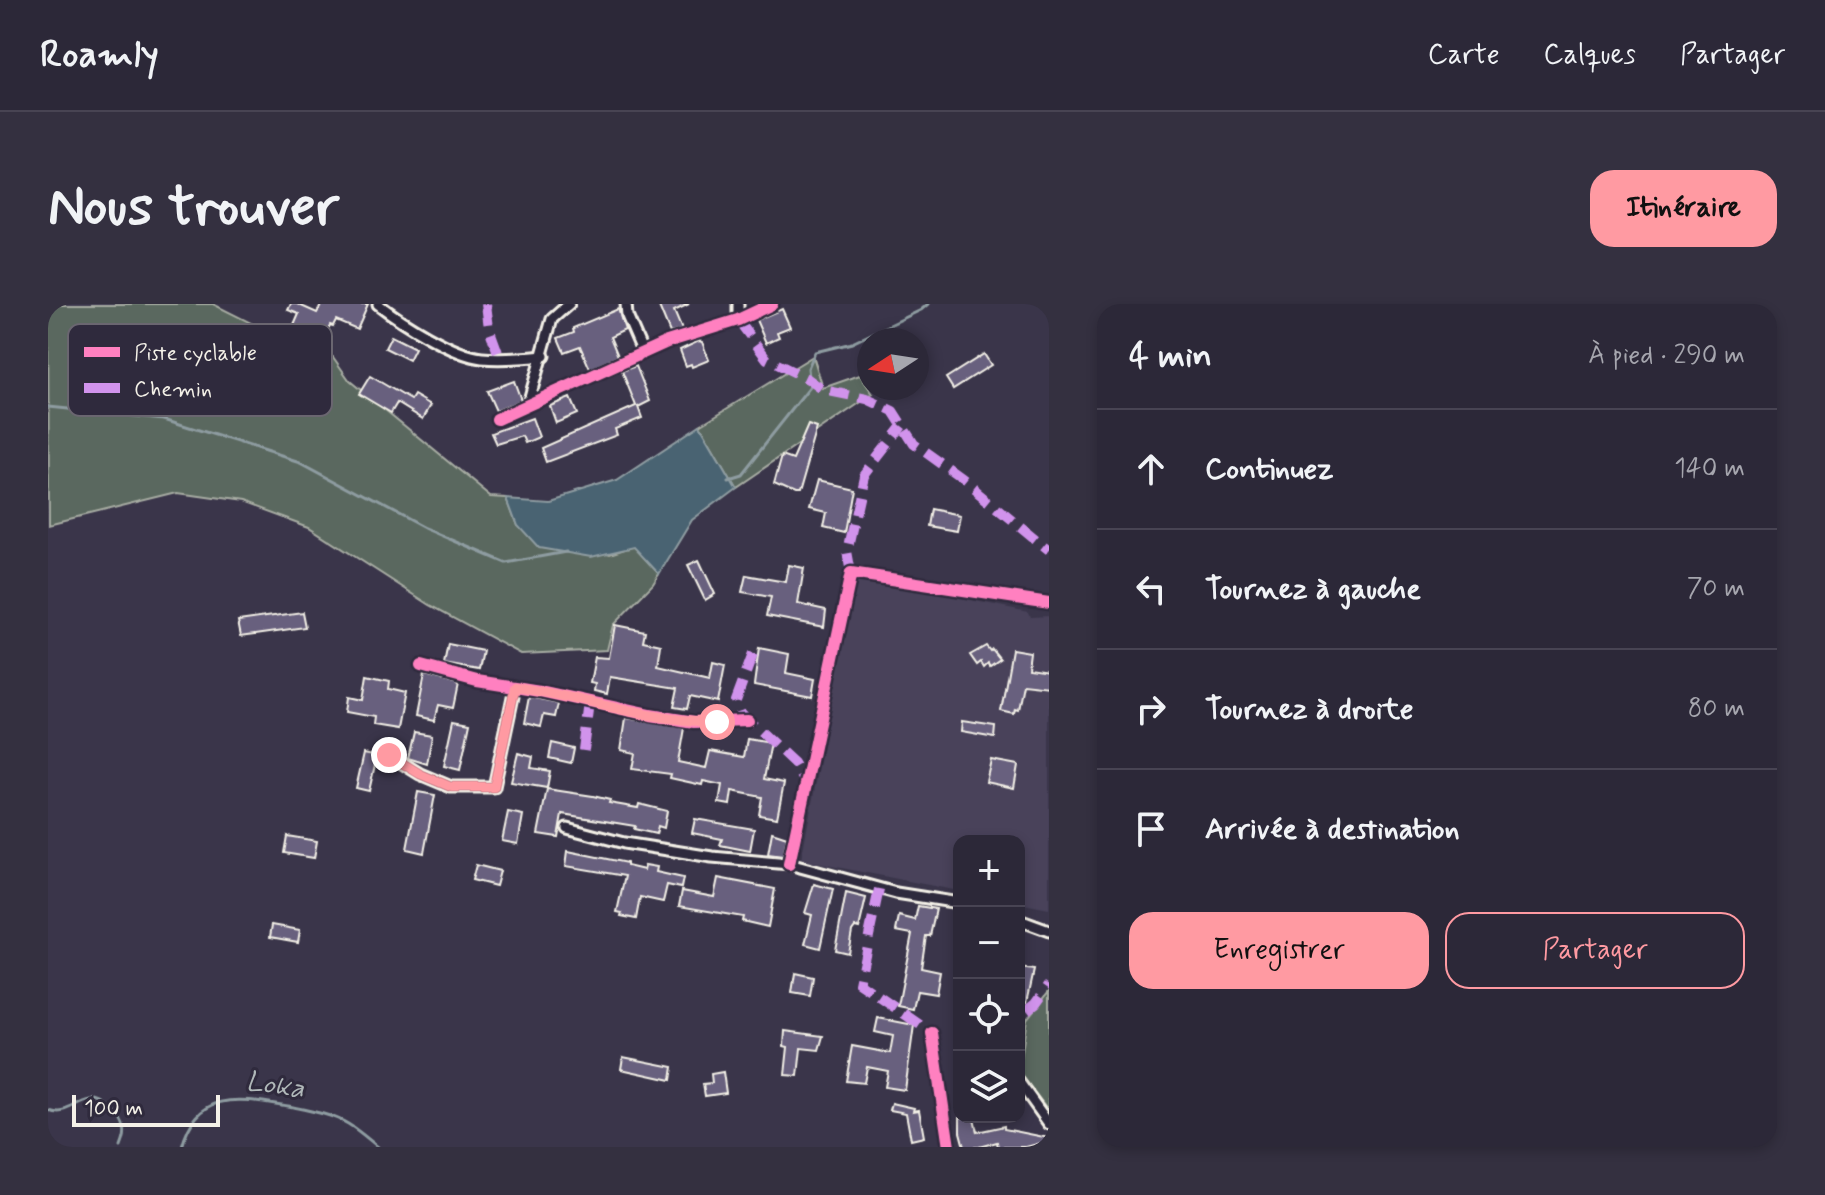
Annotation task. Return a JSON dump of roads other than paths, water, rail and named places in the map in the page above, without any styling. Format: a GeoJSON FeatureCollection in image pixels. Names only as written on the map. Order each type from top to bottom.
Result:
{"type":"FeatureCollection","features":[{"type":"Feature","properties":{"kind":"street"},"geometry":{"type":"LineString","coordinates":[[378,304],[395,317],[468,355],[482,358],[544,356]]}},
{"type":"Feature","properties":{"kind":"street"},"geometry":{"type":"LineString","coordinates":[[528,404],[552,319],[569,304]]}},
{"type":"Feature","properties":{"kind":"street"},"geometry":{"type":"LineString","coordinates":[[626,304],[627,316],[643,353]]}},
{"type":"Feature","properties":{"kind":"street"},"geometry":{"type":"LineString","coordinates":[[738,304],[738,320]]}},
{"type":"Feature","properties":{"kind":"street"},"geometry":{"type":"LineString","coordinates":[[497,419],[667,342],[738,320],[772,304]]}},
{"type":"Feature","properties":{"kind":"street"},"geometry":{"type":"LineString","coordinates":[[789,864],[851,573],[1049,603]]}},
{"type":"Feature","properties":{"kind":"street"},"geometry":{"type":"LineString","coordinates":[[421,666],[477,681],[694,722],[747,720]]}},
{"type":"Feature","properties":{"kind":"street"},"geometry":{"type":"LineString","coordinates":[[389,755],[420,774],[451,787],[494,787],[515,687]]}},
{"type":"Feature","properties":{"kind":"street"},"geometry":{"type":"LineString","coordinates":[[567,828],[624,843],[712,857],[789,864],[896,893],[953,902]]}},
{"type":"Feature","properties":{"kind":"street"},"geometry":{"type":"LineString","coordinates":[[1025,922],[1049,931]]}},
{"type":"Feature","properties":{"kind":"street"},"geometry":{"type":"LineString","coordinates":[[932,1033],[949,1147]]}},
{"type":"Feature","properties":{"kind":"street"},"geometry":{"type":"LineString","coordinates":[[1025,1090],[1049,1124]]}},
{"type":"Feature","properties":{"kind":"water"},"geometry":{"type":"Polygon","coordinates":[[[700,425],[736,487],[692,520],[659,574],[634,547],[591,557],[539,548],[518,525],[508,498],[548,501],[617,480],[700,425]]]}},
{"type":"Feature","properties":{"kind":"waterway"},"geometry":{"type":"LineString","coordinates":[[728,478],[741,474],[810,387],[808,368],[815,352],[852,343],[928,304]]}},
{"type":"Feature","properties":{"kind":"waterway"},"geometry":{"type":"LineString","coordinates":[[48,407],[68,409]]}},
{"type":"Feature","properties":{"kind":"waterway"},"geometry":{"type":"LineString","coordinates":[[135,416],[164,419],[301,462],[424,528],[506,563],[566,552]]}},
{"type":"Feature","properties":{"kind":"waterway","name":"Loka"},"geometry":{"type":"LineString","coordinates":[[48,1110],[60,1112],[91,1100],[101,1102],[112,1109],[123,1123],[125,1132],[121,1147]]}},
{"type":"Feature","properties":{"kind":"waterway","name":"Loka"},"geometry":{"type":"LineString","coordinates":[[182,1147],[198,1115],[209,1106],[237,1100],[288,1106],[327,1115],[348,1124],[378,1147]]}}]}
